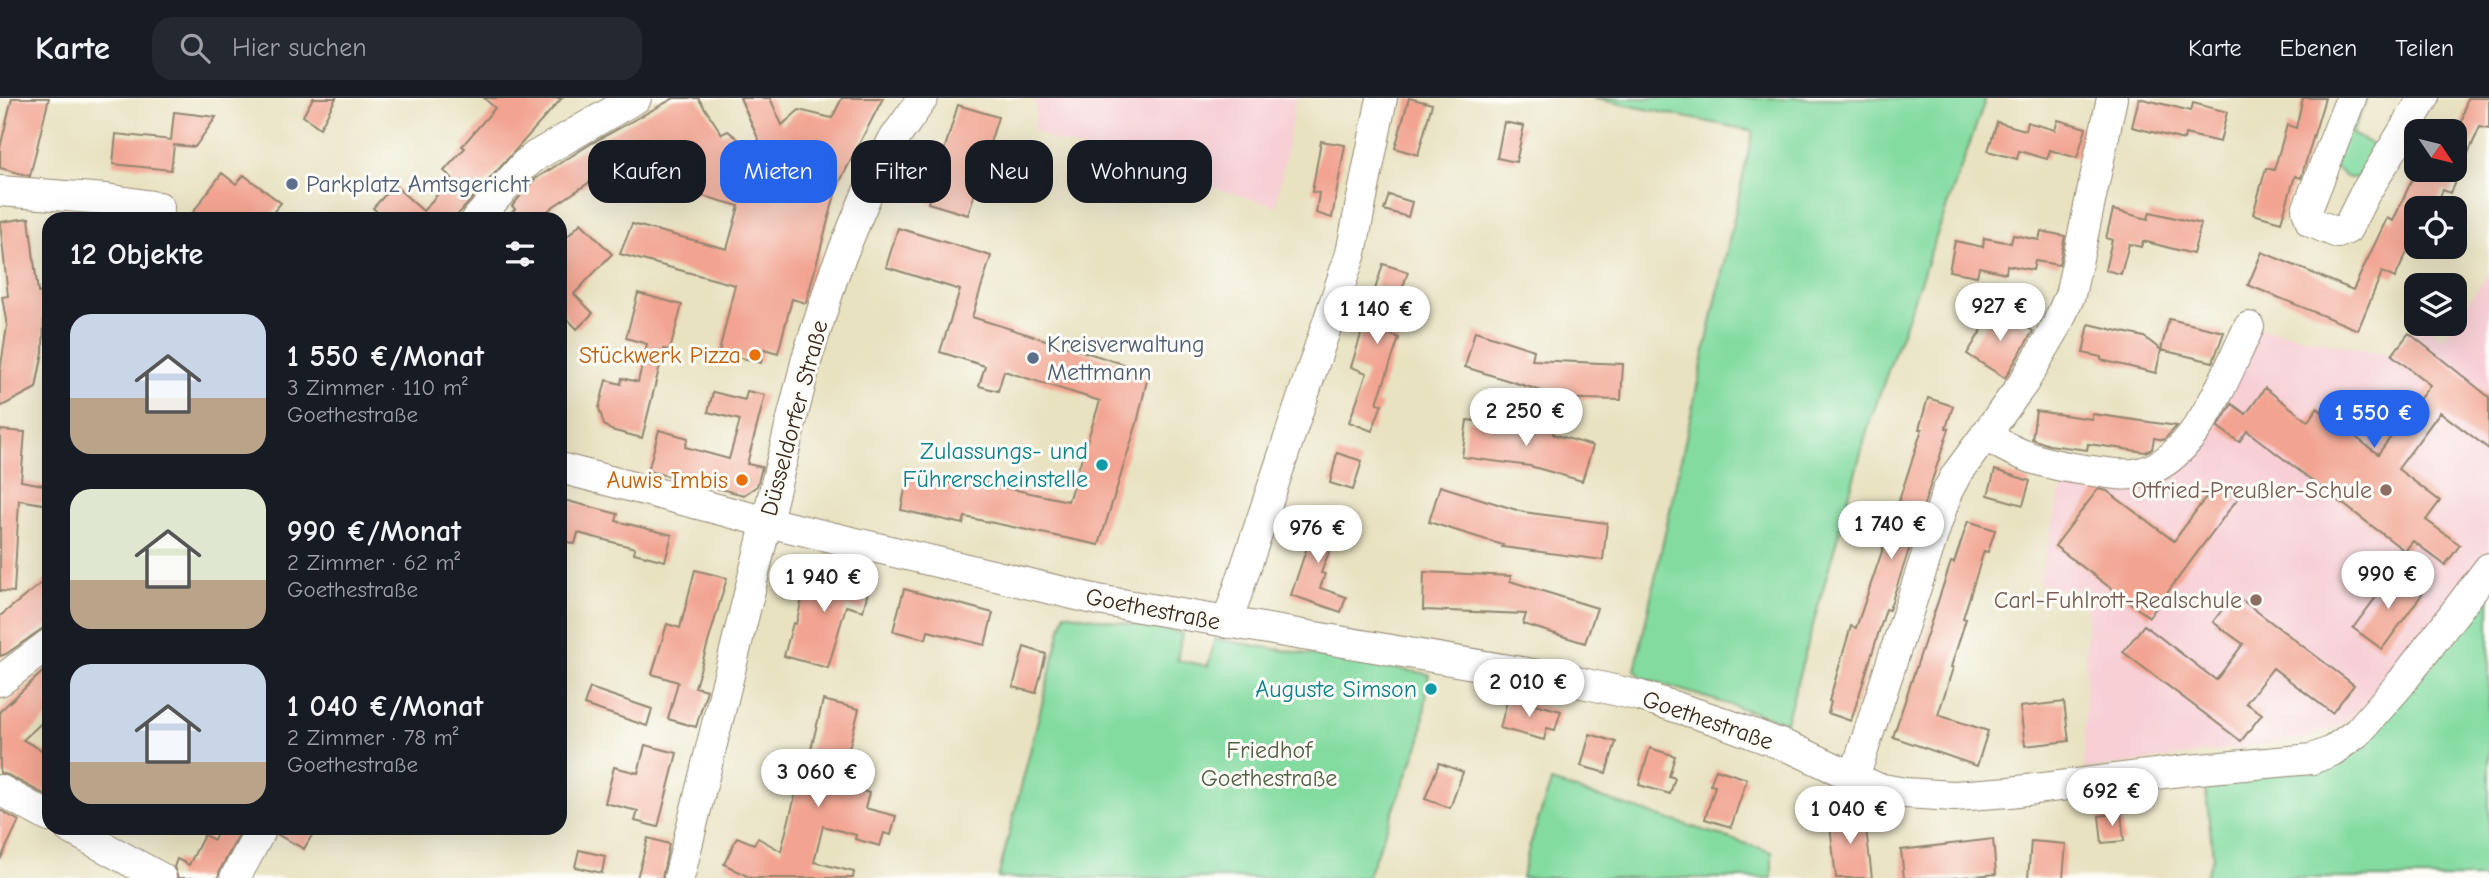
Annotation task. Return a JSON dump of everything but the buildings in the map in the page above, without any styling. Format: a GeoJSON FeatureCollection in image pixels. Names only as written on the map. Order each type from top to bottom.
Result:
{"type":"FeatureCollection","features":[{"type":"Feature","properties":{"kind":"street"},"geometry":{"type":"LineString","coordinates":[[483,212],[524,165],[537,155],[636,98]]}},
{"type":"Feature","properties":{"kind":"street","name":"Düsseldorfer Straße"},"geometry":{"type":"LineString","coordinates":[[678,878],[807,358],[835,271],[869,189],[892,142],[923,98]]}},
{"type":"Feature","properties":{"kind":"street"},"geometry":{"type":"LineString","coordinates":[[1227,623],[1351,253],[1382,98]]}},
{"type":"Feature","properties":{"kind":"street"},"geometry":{"type":"LineString","coordinates":[[1854,778],[1947,492],[1956,475],[2040,356],[2070,295],[2112,98]]}},
{"type":"Feature","properties":{"kind":"street"},"geometry":{"type":"LineString","coordinates":[[2351,98],[2307,210],[2311,222],[2338,233],[2348,227],[2364,195],[2424,98]]}},
{"type":"Feature","properties":{"kind":"street"},"geometry":{"type":"LineString","coordinates":[[0,191],[159,206]]}},
{"type":"Feature","properties":{"kind":"street"},"geometry":{"type":"LineString","coordinates":[[1985,435],[2019,454],[2055,466],[2125,475],[2153,469],[2180,451],[2195,432],[2249,327]]}},
{"type":"Feature","properties":{"kind":"street","name":"Goethestraße"},"geometry":{"type":"LineString","coordinates":[[567,470],[766,522],[1098,600],[1573,681],[1641,696],[1780,743],[1877,788],[1954,796],[2312,759],[2332,751],[2358,732],[2401,683],[2489,568]]}},
{"type":"Feature","properties":{"kind":"street"},"geometry":{"type":"LineString","coordinates":[[0,681],[42,649]]}},
{"type":"Feature","properties":{"kind":"street"},"geometry":{"type":"LineString","coordinates":[[0,790],[42,813]]}},
{"type":"Feature","properties":{"kind":"street"},"geometry":{"type":"LineString","coordinates":[[82,835],[161,878]]}},
{"type":"Feature","properties":{"kind":"street"},"geometry":{"type":"LineString","coordinates":[[235,878],[258,835]]}},
{"type":"Feature","properties":{"kind":"shaded area"},"geometry":{"type":"Polygon","coordinates":[[[1034,98],[1296,98],[1276,206],[1212,187],[1212,140],[1067,140],[1067,144],[1049,139],[1033,129],[1036,110],[1034,98]]]}},
{"type":"Feature","properties":{"kind":"shaded area","name":"Carl-Fuhlrott-Realschule"},"geometry":{"type":"Polygon","coordinates":[[[2489,272],[2489,550],[2373,697],[2341,725],[2307,738],[2084,770],[2087,589],[2060,589],[2038,583],[2063,482],[2123,491],[2171,480],[2205,430],[2258,328],[2391,355],[2406,336],[2439,336],[2442,339],[2444,336],[2467,336],[2467,303],[2489,272]]]}},
{"type":"Feature","properties":{"kind":"green space"},"geometry":{"type":"Polygon","coordinates":[[[1592,98],[1986,98],[1869,424],[1786,722],[1642,678],[1635,670],[1753,131],[1592,98]]]}},
{"type":"Feature","properties":{"kind":"green space"},"geometry":{"type":"Polygon","coordinates":[[[2358,98],[2366,98],[2352,134],[2375,146],[2390,125],[2397,129],[2366,177],[2348,178],[2332,165],[2358,98]]]}},
{"type":"Feature","properties":{"kind":"green space"},"geometry":{"type":"Polygon","coordinates":[[[2489,590],[2489,878],[2205,878],[2213,856],[2204,774],[2336,758],[2489,590]]]}},
{"type":"Feature","properties":{"kind":"green space","name":"Friedhof Goethestraße"},"geometry":{"type":"Polygon","coordinates":[[[1065,613],[1182,633],[1177,660],[1208,666],[1215,639],[1429,674],[1421,739],[1367,878],[998,878],[1065,613]]]}},
{"type":"Feature","properties":{"kind":"green space"},"geometry":{"type":"Polygon","coordinates":[[[1551,782],[1772,852],[1772,878],[1522,878],[1551,782]]]}},
{"type":"Feature","properties":{"kind":"place","name":"Parkplatz Amtsgericht"},"geometry":{"type":"Point","coordinates":[292,184]}},
{"type":"Feature","properties":{"kind":"place","name":"Stückwerk Pizza"},"geometry":{"type":"Point","coordinates":[755,355]}},
{"type":"Feature","properties":{"kind":"place","name":"Kreisverwaltung Mettmann"},"geometry":{"type":"Point","coordinates":[1033,358]}},
{"type":"Feature","properties":{"kind":"place","name":"Zulassungs- und Führerscheinstelle"},"geometry":{"type":"Point","coordinates":[1102,465]}},
{"type":"Feature","properties":{"kind":"place","name":"Auwis Imbis"},"geometry":{"type":"Point","coordinates":[742,480]}},
{"type":"Feature","properties":{"kind":"place","name":"Otfried-Preußler-Schule"},"geometry":{"type":"Point","coordinates":[2386,490]}},
{"type":"Feature","properties":{"kind":"place","name":"Carl-Fuhlrott-Realschule"},"geometry":{"type":"Point","coordinates":[2256,600]}},
{"type":"Feature","properties":{"kind":"place","name":"Auguste Simson"},"geometry":{"type":"Point","coordinates":[1431,689]}}]}
